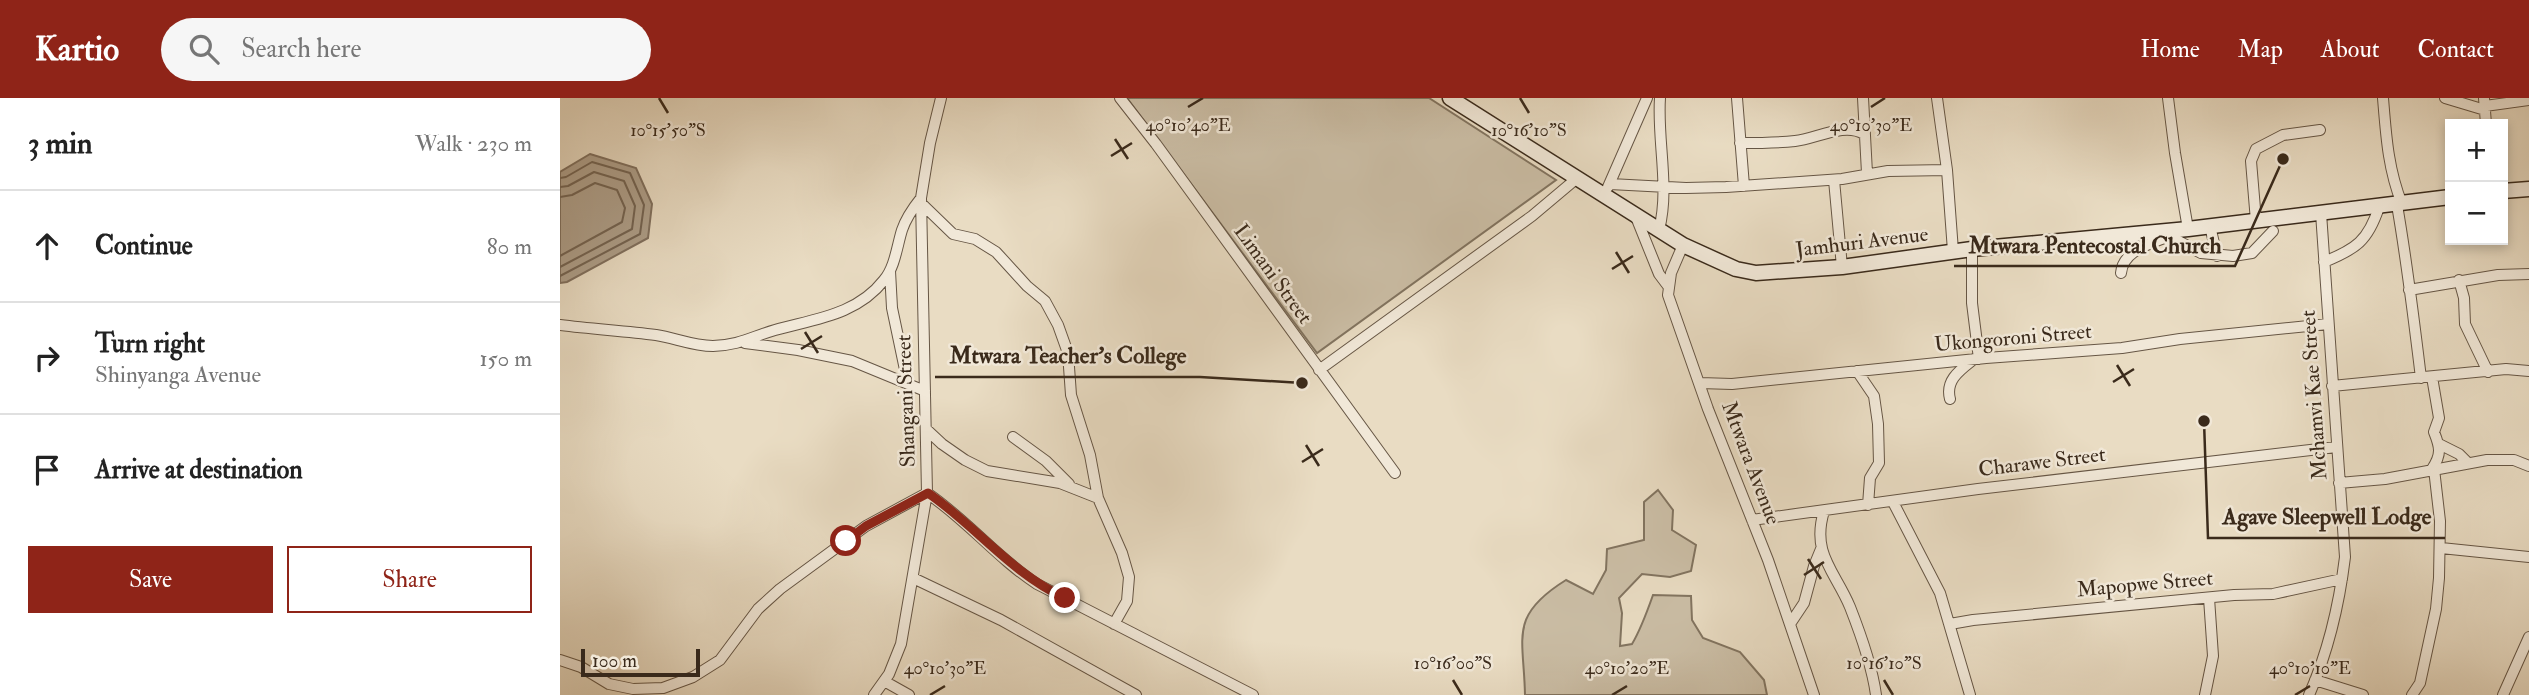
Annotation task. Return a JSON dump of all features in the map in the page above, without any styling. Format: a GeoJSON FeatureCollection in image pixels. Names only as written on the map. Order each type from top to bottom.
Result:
{"type":"FeatureCollection","features":[{"type":"Feature","properties":{"kind":"street","name":"Shangani Street"},"geometry":{"type":"LineString","coordinates":[[874,695],[894,664],[901,644],[928,493],[921,201],[930,143],[941,98]]}},
{"type":"Feature","properties":{"kind":"street","name":"Limani Street"},"geometry":{"type":"LineString","coordinates":[[1120,98],[1395,473]]}},
{"type":"Feature","properties":{"kind":"street","name":"Jamhuri Avenue"},"geometry":{"type":"LineString","coordinates":[[1450,98],[1576,179],[1607,190],[1634,215],[1683,245],[1736,269],[1756,273],[1842,267],[1953,251],[2188,229],[2443,198]]}},
{"type":"Feature","properties":{"kind":"street"},"geometry":{"type":"LineString","coordinates":[[1647,98],[1607,190],[1744,186],[1834,180],[1867,173],[1947,170]]}},
{"type":"Feature","properties":{"kind":"street"},"geometry":{"type":"LineString","coordinates":[[1659,230],[1663,187],[1660,98]]}},
{"type":"Feature","properties":{"kind":"street"},"geometry":{"type":"LineString","coordinates":[[1737,98],[1744,186]]}},
{"type":"Feature","properties":{"kind":"street"},"geometry":{"type":"LineString","coordinates":[[1863,98],[1867,173]]}},
{"type":"Feature","properties":{"kind":"street"},"geometry":{"type":"LineString","coordinates":[[1937,98],[1947,170],[1953,251]]}},
{"type":"Feature","properties":{"kind":"street"},"geometry":{"type":"LineString","coordinates":[[2168,98],[2188,229]]}},
{"type":"Feature","properties":{"kind":"street"},"geometry":{"type":"LineString","coordinates":[[2383,98],[2388,155],[2399,205],[2409,290],[2427,377],[2440,418],[2434,432],[2440,454],[2433,469],[2441,548],[2436,609],[2424,655],[2420,684],[2412,695]]}},
{"type":"Feature","properties":{"kind":"street"},"geometry":{"type":"LineString","coordinates":[[2445,98],[2484,105],[2529,100]]}},
{"type":"Feature","properties":{"kind":"street"},"geometry":{"type":"LineString","coordinates":[[1740,143],[1799,141],[1843,130],[1857,130],[1864,134]]}},
{"type":"Feature","properties":{"kind":"street"},"geometry":{"type":"LineString","coordinates":[[2256,221],[2251,161],[2256,149],[2283,135],[2320,130]]}},
{"type":"Feature","properties":{"kind":"street"},"geometry":{"type":"LineString","coordinates":[[1319,370],[1532,216],[1576,179]]}},
{"type":"Feature","properties":{"kind":"street"},"geometry":{"type":"LineString","coordinates":[[1834,180],[1842,267]]}},
{"type":"Feature","properties":{"kind":"street"},"geometry":{"type":"LineString","coordinates":[[2508,191],[2529,189]]}},
{"type":"Feature","properties":{"kind":"street"},"geometry":{"type":"LineString","coordinates":[[744,343],[766,333],[833,316],[870,295],[885,280],[908,216],[921,201],[953,234],[975,239],[996,252],[1027,286],[1045,301],[1066,344],[1071,395],[1090,455],[1098,498],[1122,552],[1129,577],[1127,601],[1114,624]]}},
{"type":"Feature","properties":{"kind":"street"},"geometry":{"type":"LineString","coordinates":[[2324,262],[2357,246],[2371,230],[2379,207]]}},
{"type":"Feature","properties":{"kind":"street","name":"Mchamvi Kae Street"},"geometry":{"type":"LineString","coordinates":[[2309,695],[2331,637],[2342,579],[2345,536],[2336,447],[2321,213]]}},
{"type":"Feature","properties":{"kind":"street","name":"Mtwara Avenue"},"geometry":{"type":"LineString","coordinates":[[1634,215],[1659,274],[1668,286],[1676,321],[1752,520],[1814,695]]}},
{"type":"Feature","properties":{"kind":"street"},"geometry":{"type":"LineString","coordinates":[[2210,226],[2217,256]]}},
{"type":"Feature","properties":{"kind":"street"},"geometry":{"type":"LineString","coordinates":[[2121,273],[2122,263],[2136,251],[2169,236],[2201,253],[2233,256],[2252,253],[2273,231]]}},
{"type":"Feature","properties":{"kind":"street"},"geometry":{"type":"LineString","coordinates":[[1668,286],[1683,245]]}},
{"type":"Feature","properties":{"kind":"street"},"geometry":{"type":"LineString","coordinates":[[1950,399],[1948,386],[1954,376],[1976,359],[1972,249]]}},
{"type":"Feature","properties":{"kind":"street"},"geometry":{"type":"LineString","coordinates":[[890,270],[892,308],[908,384]]}},
{"type":"Feature","properties":{"kind":"street"},"geometry":{"type":"LineString","coordinates":[[2409,290],[2459,280],[2529,274]]}},
{"type":"Feature","properties":{"kind":"street"},"geometry":{"type":"LineString","coordinates":[[2459,280],[2465,324],[2488,372]]}},
{"type":"Feature","properties":{"kind":"street","name":"Ukongoroni Street"},"geometry":{"type":"LineString","coordinates":[[1700,383],[1732,384],[1976,359],[2122,348],[2328,324]]}},
{"type":"Feature","properties":{"kind":"street"},"geometry":{"type":"LineString","coordinates":[[560,325],[659,336],[697,345],[744,343],[798,350],[852,361],[925,391]]}},
{"type":"Feature","properties":{"kind":"street"},"geometry":{"type":"LineString","coordinates":[[1938,363],[1954,376]]}},
{"type":"Feature","properties":{"kind":"street"},"geometry":{"type":"LineString","coordinates":[[2332,386],[2515,369],[2529,371]]}},
{"type":"Feature","properties":{"kind":"street"},"geometry":{"type":"LineString","coordinates":[[1857,371],[1874,396],[1878,424],[1879,463],[1870,478],[1868,505]]}},
{"type":"Feature","properties":{"kind":"street"},"geometry":{"type":"LineString","coordinates":[[927,429],[956,454],[987,471],[1071,486],[1098,498]]}},
{"type":"Feature","properties":{"kind":"street"},"geometry":{"type":"LineString","coordinates":[[1013,437],[1046,461],[1071,486]]}},
{"type":"Feature","properties":{"kind":"street"},"geometry":{"type":"LineString","coordinates":[[2439,444],[2459,454],[2468,463]]}},
{"type":"Feature","properties":{"kind":"street","name":"Charawe Street"},"geometry":{"type":"LineString","coordinates":[[1752,520],[1978,489],[2336,447]]}},
{"type":"Feature","properties":{"kind":"street"},"geometry":{"type":"LineString","coordinates":[[2339,483],[2385,479],[2504,459],[2529,466]]}},
{"type":"Feature","properties":{"kind":"street"},"geometry":{"type":"LineString","coordinates":[[560,660],[582,667],[609,684],[633,689],[663,688],[701,673],[720,660],[758,609],[780,589],[866,526],[928,493],[1023,574],[1049,591],[1253,695]]}},
{"type":"Feature","properties":{"kind":"street"},"geometry":{"type":"LineString","coordinates":[[1893,502],[1937,583],[1970,695]]}},
{"type":"Feature","properties":{"kind":"street"},"geometry":{"type":"LineString","coordinates":[[1824,511],[1820,528],[1821,549],[1832,576],[1850,607],[1866,650],[1876,695]]}},
{"type":"Feature","properties":{"kind":"street"},"geometry":{"type":"LineString","coordinates":[[2441,548],[2529,557]]}},
{"type":"Feature","properties":{"kind":"street"},"geometry":{"type":"LineString","coordinates":[[1790,624],[1804,603],[1821,549]]}},
{"type":"Feature","properties":{"kind":"street"},"geometry":{"type":"LineString","coordinates":[[913,579],[1000,620],[1136,695]]}},
{"type":"Feature","properties":{"kind":"street","name":"Mapopwe Street"},"geometry":{"type":"LineString","coordinates":[[1950,624],[2285,592],[2342,579]]}},
{"type":"Feature","properties":{"kind":"street"},"geometry":{"type":"LineString","coordinates":[[2206,695],[2213,656],[2209,598]]}},
{"type":"Feature","properties":{"kind":"street"},"geometry":{"type":"LineString","coordinates":[[2503,695],[2528,640]]}},
{"type":"Feature","properties":{"kind":"street"},"geometry":{"type":"LineString","coordinates":[[2315,680],[2363,695]]}},
{"type":"Feature","properties":{"kind":"street"},"geometry":{"type":"LineString","coordinates":[[884,681],[909,695]]}},
{"type":"Feature","properties":{"kind":"shaded area"},"geometry":{"type":"Polygon","coordinates":[[[1127,98],[1429,98],[1556,180],[1317,353],[1127,98]]]}},
{"type":"Feature","properties":{"kind":"shaded area"},"geometry":{"type":"Polygon","coordinates":[[[1658,490],[1673,510],[1672,530],[1696,545],[1691,571],[1670,577],[1642,574],[1619,598],[1622,613],[1620,646],[1632,644],[1653,595],[1691,596],[1692,620],[1703,638],[1740,652],[1764,680],[1767,695],[1525,695],[1522,643],[1527,617],[1535,605],[1566,580],[1593,594],[1606,570],[1607,549],[1644,540],[1644,502],[1658,490]]]}},
{"type":"Feature","properties":{"kind":"water"},"geometry":{"type":"Polygon","coordinates":[[[590,154],[636,168],[652,204],[648,238],[567,282],[560,283],[560,172],[590,154]]]}},
{"type":"Feature","properties":{"kind":"place","name":"Mtwara Pentecostal Church"},"geometry":{"type":"Point","coordinates":[2283,159]}},
{"type":"Feature","properties":{"kind":"place","name":"Mtwara Teacher's College"},"geometry":{"type":"Point","coordinates":[1302,383]}},
{"type":"Feature","properties":{"kind":"place","name":"Agave Sleepwell Lodge"},"geometry":{"type":"Point","coordinates":[2204,421]}},
{"type":"Feature","properties":{"kind":"route"},"geometry":{"type":"LineString","coordinates":[[846,541],[866,526],[928,493],[1023,574],[1065,598]]}}]}
